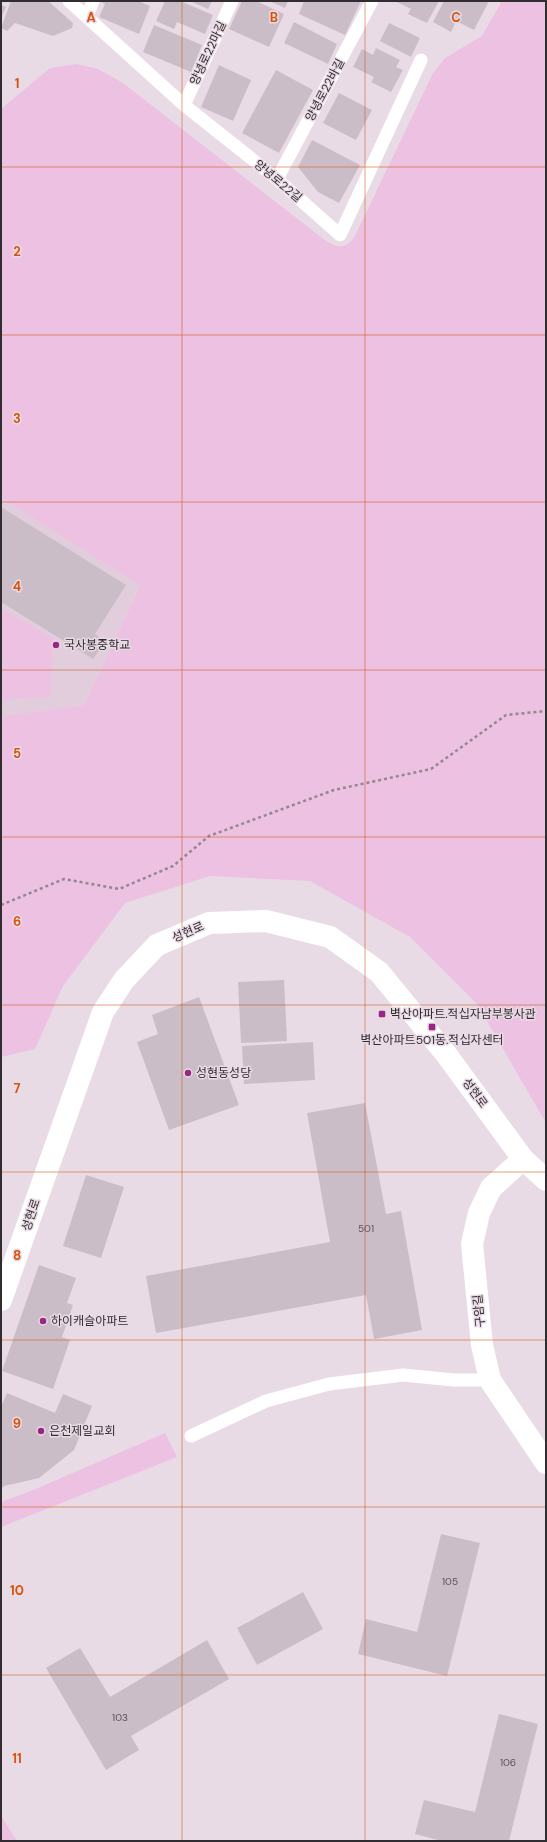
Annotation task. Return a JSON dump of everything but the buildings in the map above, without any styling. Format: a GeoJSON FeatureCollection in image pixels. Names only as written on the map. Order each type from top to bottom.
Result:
{"type":"FeatureCollection","features":[{"type":"Feature","properties":{"kind":"street","name":"성현로"},"geometry":{"type":"LineString","coordinates":[[1,1300],[103,1012],[124,980],[157,945],[209,923],[266,921],[330,937],[379,972],[446,1054],[523,1159],[546,1180]]}},
{"type":"Feature","properties":{"kind":"street","name":"구암길"},"geometry":{"type":"LineString","coordinates":[[523,1159],[491,1188],[479,1213],[472,1244],[482,1345],[490,1380],[546,1463]]}},
{"type":"Feature","properties":{"kind":"lane","name":"양녕로22길"},"geometry":{"type":"LineString","coordinates":[[69,1],[184,105],[277,179],[340,234],[421,60]]}},
{"type":"Feature","properties":{"kind":"lane"},"geometry":{"type":"LineString","coordinates":[[87,16],[93,1]]}},
{"type":"Feature","properties":{"kind":"lane","name":"양녕로22마길"},"geometry":{"type":"LineString","coordinates":[[184,105],[232,1]]}},
{"type":"Feature","properties":{"kind":"lane","name":"양녕로22바길"},"geometry":{"type":"LineString","coordinates":[[277,179],[372,1]]}},
{"type":"Feature","properties":{"kind":"lane"},"geometry":{"type":"LineString","coordinates":[[191,1436],[266,1401],[329,1384],[403,1375],[454,1380],[490,1380]]}},
{"type":"Feature","properties":{"kind":"path"},"geometry":{"type":"LineString","coordinates":[[1,906],[64,879],[119,889],[173,866],[209,836],[334,790],[431,768],[506,715],[546,711]]}},
{"type":"Feature","properties":{"kind":"shaded area"},"geometry":{"type":"Polygon","coordinates":[[[502,1],[546,1],[546,1123],[477,1004],[410,937],[310,881],[210,876],[125,903],[63,986],[35,1049],[1,1057],[1,716],[84,705],[140,585],[1,498],[1,109],[50,68],[77,64],[98,69],[123,83],[326,241],[334,245],[344,246],[354,238],[433,73],[445,58],[482,36],[502,1]]]}},
{"type":"Feature","properties":{"kind":"shaded area","name":"국사봉중학교"},"geometry":{"type":"Polygon","coordinates":[[[1,498],[140,584],[84,705],[1,716],[1,498]]]}},
{"type":"Feature","properties":{"kind":"shaded area"},"geometry":{"type":"Polygon","coordinates":[[[1,609],[53,638],[50,697],[1,700],[1,609]]]}},
{"type":"Feature","properties":{"kind":"shaded area"},"geometry":{"type":"Polygon","coordinates":[[[165,1433],[177,1457],[1,1527],[1,1502],[31,1491],[165,1433]]]}},
{"type":"Feature","properties":{"kind":"shaded area"},"geometry":{"type":"Polygon","coordinates":[[[1,1816],[17,1841],[1,1841],[1,1816]]]}},
{"type":"Feature","properties":{"kind":"place","name":"국사봉중학교"},"geometry":{"type":"Point","coordinates":[56,645]}},
{"type":"Feature","properties":{"kind":"place","name":"벽산아파트.적십자남부봉사관"},"geometry":{"type":"Point","coordinates":[382,1014]}},
{"type":"Feature","properties":{"kind":"place","name":"벽산아파트501동.적십자센터"},"geometry":{"type":"Point","coordinates":[432,1027]}},
{"type":"Feature","properties":{"kind":"place","name":"성현동성당"},"geometry":{"type":"Point","coordinates":[188,1073]}},
{"type":"Feature","properties":{"kind":"place","name":"하이캐슬아파트"},"geometry":{"type":"Point","coordinates":[43,1321]}},
{"type":"Feature","properties":{"kind":"place","name":"은천제일교회"},"geometry":{"type":"Point","coordinates":[41,1431]}}]}
